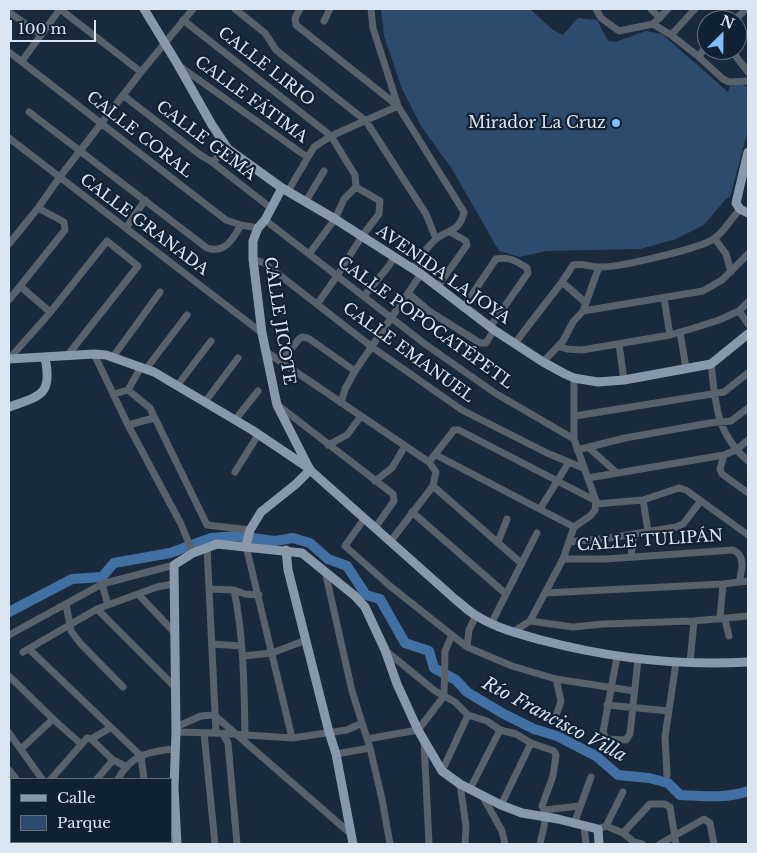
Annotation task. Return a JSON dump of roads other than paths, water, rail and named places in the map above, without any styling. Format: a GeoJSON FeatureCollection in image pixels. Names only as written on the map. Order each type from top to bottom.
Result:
{"type":"FeatureCollection","features":[{"type":"Feature","properties":{"kind":"main road","name":"AVENIDA LA JOYA"},"geometry":{"type":"LineString","coordinates":[[144,9],[228,149],[285,190],[306,201],[421,274],[492,329],[543,362],[574,378],[598,382],[624,380],[711,364],[748,334]]}},
{"type":"Feature","properties":{"kind":"main road"},"geometry":{"type":"LineString","coordinates":[[744,211],[736,202],[748,152]]}},
{"type":"Feature","properties":{"kind":"main road"},"geometry":{"type":"LineString","coordinates":[[258,228],[285,190]]}},
{"type":"Feature","properties":{"kind":"main road","name":"CALLE JICOTE"},"geometry":{"type":"LineString","coordinates":[[258,228],[254,241],[253,259],[262,333],[268,353],[277,405],[310,470]]}},
{"type":"Feature","properties":{"kind":"main road"},"geometry":{"type":"LineString","coordinates":[[9,359],[94,354],[113,357],[144,368],[177,386],[258,434],[310,470],[456,600],[476,616],[491,624],[513,632],[617,657],[676,663],[748,662]]}},
{"type":"Feature","properties":{"kind":"main road"},"geometry":{"type":"LineString","coordinates":[[9,407],[35,398],[43,392],[47,385],[49,374],[45,358]]}},
{"type":"Feature","properties":{"kind":"main road"},"geometry":{"type":"LineString","coordinates":[[246,546],[250,530],[261,512],[296,484],[310,470]]}},
{"type":"Feature","properties":{"kind":"main road"},"geometry":{"type":"LineString","coordinates":[[177,844],[174,788],[176,730],[174,565],[193,553],[217,544],[302,553],[325,571],[365,607],[385,650],[396,684],[418,730],[442,771],[460,784],[501,805],[522,813],[545,814],[574,824],[602,828],[599,844]]}},
{"type":"Feature","properties":{"kind":"main road"},"geometry":{"type":"LineString","coordinates":[[286,550],[288,570],[336,754],[353,844]]}},
{"type":"Feature","properties":{"kind":"street"},"geometry":{"type":"LineString","coordinates":[[22,61],[60,9],[141,72]]}},
{"type":"Feature","properties":{"kind":"street"},"geometry":{"type":"LineString","coordinates":[[9,244],[80,150],[192,9]]}},
{"type":"Feature","properties":{"kind":"street"},"geometry":{"type":"LineString","coordinates":[[235,9],[265,33],[276,50],[366,121],[426,214],[436,238]]}},
{"type":"Feature","properties":{"kind":"street"},"geometry":{"type":"LineString","coordinates":[[300,9],[295,18],[296,25],[398,106]]}},
{"type":"Feature","properties":{"kind":"street"},"geometry":{"type":"LineString","coordinates":[[324,21],[330,9]]}},
{"type":"Feature","properties":{"kind":"street"},"geometry":{"type":"LineString","coordinates":[[371,9],[374,28],[398,106],[464,212],[462,220],[450,232],[436,238],[412,268]]}},
{"type":"Feature","properties":{"kind":"street"},"geometry":{"type":"LineString","coordinates":[[596,9],[600,18],[619,31],[653,24],[668,9]]}},
{"type":"Feature","properties":{"kind":"street"},"geometry":{"type":"LineString","coordinates":[[651,9],[660,18]]}},
{"type":"Feature","properties":{"kind":"street"},"geometry":{"type":"LineString","coordinates":[[671,35],[695,9]]}},
{"type":"Feature","properties":{"kind":"street"},"geometry":{"type":"LineString","coordinates":[[9,12],[41,35]]}},
{"type":"Feature","properties":{"kind":"street","name":"CALLE LIRIO"},"geometry":{"type":"LineString","coordinates":[[183,20],[331,136]]}},
{"type":"Feature","properties":{"kind":"street"},"geometry":{"type":"LineString","coordinates":[[653,24],[697,55]]}},
{"type":"Feature","properties":{"kind":"street","name":"CALLE CORAL"},"geometry":{"type":"LineString","coordinates":[[9,52],[226,220],[258,228]]}},
{"type":"Feature","properties":{"kind":"street"},"geometry":{"type":"LineString","coordinates":[[703,60],[729,82],[748,81]]}},
{"type":"Feature","properties":{"kind":"street"},"geometry":{"type":"LineString","coordinates":[[739,60],[748,72]]}},
{"type":"Feature","properties":{"kind":"street","name":"CALLE FÁTIMA"},"geometry":{"type":"LineString","coordinates":[[178,65],[307,157]]}},
{"type":"Feature","properties":{"kind":"street","name":"CALLE GEMA"},"geometry":{"type":"LineString","coordinates":[[124,96],[271,208]]}},
{"type":"Feature","properties":{"kind":"street"},"geometry":{"type":"LineString","coordinates":[[285,190],[314,148],[331,136],[398,106]]}},
{"type":"Feature","properties":{"kind":"street"},"geometry":{"type":"LineString","coordinates":[[29,112],[207,248],[221,249],[233,240],[241,225]]}},
{"type":"Feature","properties":{"kind":"street"},"geometry":{"type":"LineString","coordinates":[[331,136],[354,175],[356,187]]}},
{"type":"Feature","properties":{"kind":"street","name":"CALLE GRANADA"},"geometry":{"type":"LineString","coordinates":[[9,138],[262,333]]}},
{"type":"Feature","properties":{"kind":"street"},"geometry":{"type":"LineString","coordinates":[[212,162],[228,149]]}},
{"type":"Feature","properties":{"kind":"street"},"geometry":{"type":"LineString","coordinates":[[306,201],[324,172]]}},
{"type":"Feature","properties":{"kind":"street"},"geometry":{"type":"LineString","coordinates":[[309,254],[334,219],[344,199],[356,187]]}},
{"type":"Feature","properties":{"kind":"street"},"geometry":{"type":"LineString","coordinates":[[318,303],[362,236],[379,214],[380,201],[356,187]]}},
{"type":"Feature","properties":{"kind":"street"},"geometry":{"type":"LineString","coordinates":[[126,228],[145,200]]}},
{"type":"Feature","properties":{"kind":"street"},"geometry":{"type":"LineString","coordinates":[[9,300],[65,230],[64,222],[38,208]]}},
{"type":"Feature","properties":{"kind":"street"},"geometry":{"type":"LineString","coordinates":[[515,343],[573,265],[581,263],[599,267],[658,257],[704,244],[715,239],[744,211]]}},
{"type":"Feature","properties":{"kind":"street","name":"CALLE POPOCATÉPETL"},"geometry":{"type":"LineString","coordinates":[[265,220],[425,344],[495,394],[574,439]]}},
{"type":"Feature","properties":{"kind":"street"},"geometry":{"type":"LineString","coordinates":[[438,286],[467,245],[466,241],[450,232]]}},
{"type":"Feature","properties":{"kind":"street"},"geometry":{"type":"LineString","coordinates":[[715,239],[726,254],[731,272]]}},
{"type":"Feature","properties":{"kind":"street"},"geometry":{"type":"LineString","coordinates":[[9,359],[50,312],[107,241],[138,266],[67,356]]}},
{"type":"Feature","properties":{"kind":"street"},"geometry":{"type":"LineString","coordinates":[[583,311],[703,291],[731,272],[748,254]]}},
{"type":"Feature","properties":{"kind":"street"},"geometry":{"type":"LineString","coordinates":[[364,296],[395,257]]}},
{"type":"Feature","properties":{"kind":"street","name":"CALLE EMANUEL"},"geometry":{"type":"LineString","coordinates":[[253,259],[264,263],[318,303],[372,347],[462,410],[583,468]]}},
{"type":"Feature","properties":{"kind":"street"},"geometry":{"type":"LineString","coordinates":[[408,293],[429,310],[480,343],[486,343],[492,329],[528,273],[527,268],[514,259],[496,259],[463,308]]}},
{"type":"Feature","properties":{"kind":"street"},"geometry":{"type":"LineString","coordinates":[[543,362],[558,346],[573,322],[583,311],[599,267]]}},
{"type":"Feature","properties":{"kind":"street"},"geometry":{"type":"LineString","coordinates":[[341,403],[345,389],[355,371],[421,274]]}},
{"type":"Feature","properties":{"kind":"street"},"geometry":{"type":"LineString","coordinates":[[562,282],[586,303]]}},
{"type":"Feature","properties":{"kind":"street"},"geometry":{"type":"LineString","coordinates":[[20,286],[50,312]]}},
{"type":"Feature","properties":{"kind":"street"},"geometry":{"type":"LineString","coordinates":[[113,357],[160,292]]}},
{"type":"Feature","properties":{"kind":"street"},"geometry":{"type":"LineString","coordinates":[[664,298],[670,334]]}},
{"type":"Feature","properties":{"kind":"street"},"geometry":{"type":"LineString","coordinates":[[558,346],[582,350],[680,332],[719,320],[739,311],[748,302]]}},
{"type":"Feature","properties":{"kind":"street"},"geometry":{"type":"LineString","coordinates":[[739,311],[748,324]]}},
{"type":"Feature","properties":{"kind":"street"},"geometry":{"type":"LineString","coordinates":[[114,394],[128,390],[186,315]]}},
{"type":"Feature","properties":{"kind":"street"},"geometry":{"type":"LineString","coordinates":[[680,332],[686,368]]}},
{"type":"Feature","properties":{"kind":"street"},"geometry":{"type":"LineString","coordinates":[[281,362],[299,338],[302,337],[308,338],[355,371]]}},
{"type":"Feature","properties":{"kind":"street"},"geometry":{"type":"LineString","coordinates":[[177,386],[212,341]]}},
{"type":"Feature","properties":{"kind":"street"},"geometry":{"type":"LineString","coordinates":[[619,344],[624,380]]}},
{"type":"Feature","properties":{"kind":"street"},"geometry":{"type":"LineString","coordinates":[[268,353],[429,462],[436,472],[433,486],[390,542]]}},
{"type":"Feature","properties":{"kind":"street"},"geometry":{"type":"LineString","coordinates":[[94,354],[128,425],[181,524],[193,553]]}},
{"type":"Feature","properties":{"kind":"street"},"geometry":{"type":"LineString","coordinates":[[205,402],[238,358]]}},
{"type":"Feature","properties":{"kind":"street"},"geometry":{"type":"LineString","coordinates":[[711,364],[714,394],[720,421],[726,436],[736,450],[748,460]]}},
{"type":"Feature","properties":{"kind":"street"},"geometry":{"type":"LineString","coordinates":[[575,416],[702,394],[724,392],[748,372]]}},
{"type":"Feature","properties":{"kind":"street"},"geometry":{"type":"LineString","coordinates":[[513,632],[530,621],[563,559],[574,527],[590,516],[595,510],[596,503],[574,439],[574,378]]}},
{"type":"Feature","properties":{"kind":"street"},"geometry":{"type":"LineString","coordinates":[[128,390],[150,408],[207,525],[250,530]]}},
{"type":"Feature","properties":{"kind":"street"},"geometry":{"type":"LineString","coordinates":[[235,420],[258,391]]}},
{"type":"Feature","properties":{"kind":"street"},"geometry":{"type":"LineString","coordinates":[[277,405],[393,494],[394,501],[375,528]]}},
{"type":"Feature","properties":{"kind":"street"},"geometry":{"type":"LineString","coordinates":[[577,450],[625,438],[720,421],[731,421],[748,408]]}},
{"type":"Feature","properties":{"kind":"street"},"geometry":{"type":"LineString","coordinates":[[328,445],[347,435],[361,416]]}},
{"type":"Feature","properties":{"kind":"street"},"geometry":{"type":"LineString","coordinates":[[128,425],[154,418]]}},
{"type":"Feature","properties":{"kind":"street"},"geometry":{"type":"LineString","coordinates":[[429,462],[454,430],[459,430],[596,503],[643,500],[679,488],[686,490],[748,535]]}},
{"type":"Feature","properties":{"kind":"street"},"geometry":{"type":"LineString","coordinates":[[235,472],[258,434]]}},
{"type":"Feature","properties":{"kind":"street"},"geometry":{"type":"LineString","coordinates":[[588,478],[724,455],[736,450],[748,440]]}},
{"type":"Feature","properties":{"kind":"street"},"geometry":{"type":"LineString","coordinates":[[375,480],[392,468],[405,446]]}},
{"type":"Feature","properties":{"kind":"street"},"geometry":{"type":"LineString","coordinates":[[589,448],[616,472]]}},
{"type":"Feature","properties":{"kind":"street"},"geometry":{"type":"LineString","coordinates":[[436,455],[574,527]]}},
{"type":"Feature","properties":{"kind":"street"},"geometry":{"type":"LineString","coordinates":[[724,455],[720,469],[722,474],[748,493]]}},
{"type":"Feature","properties":{"kind":"street"},"geometry":{"type":"LineString","coordinates":[[540,509],[569,462]]}},
{"type":"Feature","properties":{"kind":"street"},"geometry":{"type":"LineString","coordinates":[[433,486],[521,563]]}},
{"type":"Feature","properties":{"kind":"street"},"geometry":{"type":"LineString","coordinates":[[643,500],[648,531]]}},
{"type":"Feature","properties":{"kind":"street"},"geometry":{"type":"LineString","coordinates":[[569,542],[676,528],[683,524],[700,502]]}},
{"type":"Feature","properties":{"kind":"street"},"geometry":{"type":"LineString","coordinates":[[412,512],[506,594]]}},
{"type":"Feature","properties":{"kind":"street"},"geometry":{"type":"LineString","coordinates":[[364,519],[345,546],[390,586],[467,647],[512,666],[556,679],[634,691]]}},
{"type":"Feature","properties":{"kind":"street"},"geometry":{"type":"LineString","coordinates":[[498,542],[508,519]]}},
{"type":"Feature","properties":{"kind":"street"},"geometry":{"type":"LineString","coordinates":[[491,624],[537,533]]}},
{"type":"Feature","properties":{"kind":"street"},"geometry":{"type":"LineString","coordinates":[[631,556],[634,534]]}},
{"type":"Feature","properties":{"kind":"street"},"geometry":{"type":"LineString","coordinates":[[246,546],[292,738]]}},
{"type":"Feature","properties":{"kind":"street"},"geometry":{"type":"LineString","coordinates":[[207,547],[214,715],[220,733],[228,743],[237,844]]}},
{"type":"Feature","properties":{"kind":"street","name":"CALLE TULIPÁN"},"geometry":{"type":"LineString","coordinates":[[563,559],[606,559],[733,550],[740,555],[742,570],[739,582]]}},
{"type":"Feature","properties":{"kind":"street"},"geometry":{"type":"LineString","coordinates":[[9,635],[102,584],[174,565]]}},
{"type":"Feature","properties":{"kind":"street"},"geometry":{"type":"LineString","coordinates":[[325,571],[352,691],[370,748],[390,844]]}},
{"type":"Feature","properties":{"kind":"street"},"geometry":{"type":"LineString","coordinates":[[545,593],[724,584],[748,581]]}},
{"type":"Feature","properties":{"kind":"street"},"geometry":{"type":"LineString","coordinates":[[102,584],[108,605]]}},
{"type":"Feature","properties":{"kind":"street"},"geometry":{"type":"LineString","coordinates":[[144,778],[141,756],[127,741],[110,728],[26,651],[97,609],[156,587],[173,584]]}},
{"type":"Feature","properties":{"kind":"street"},"geometry":{"type":"LineString","coordinates":[[720,618],[724,584]]}},
{"type":"Feature","properties":{"kind":"street"},"geometry":{"type":"LineString","coordinates":[[208,589],[234,590],[245,594],[259,595]]}},
{"type":"Feature","properties":{"kind":"street"},"geometry":{"type":"LineString","coordinates":[[234,590],[240,618],[243,656],[245,735]]}},
{"type":"Feature","properties":{"kind":"street"},"geometry":{"type":"LineString","coordinates":[[138,594],[175,633]]}},
{"type":"Feature","properties":{"kind":"street"},"geometry":{"type":"LineString","coordinates":[[66,604],[69,625],[80,643],[123,687]]}},
{"type":"Feature","properties":{"kind":"street"},"geometry":{"type":"LineString","coordinates":[[97,609],[174,686]]}},
{"type":"Feature","properties":{"kind":"street"},"geometry":{"type":"LineString","coordinates":[[467,647],[469,630],[476,616]]}},
{"type":"Feature","properties":{"kind":"street"},"geometry":{"type":"LineString","coordinates":[[530,621],[573,626],[694,621],[748,616]]}},
{"type":"Feature","properties":{"kind":"street"},"geometry":{"type":"LineString","coordinates":[[720,618],[725,620],[729,636]]}},
{"type":"Feature","properties":{"kind":"street"},"geometry":{"type":"LineString","coordinates":[[690,663],[694,621]]}},
{"type":"Feature","properties":{"kind":"street"},"geometry":{"type":"LineString","coordinates":[[367,739],[418,730],[444,696],[445,651],[452,635]]}},
{"type":"Feature","properties":{"kind":"street"},"geometry":{"type":"LineString","coordinates":[[243,656],[272,653],[306,640]]}},
{"type":"Feature","properties":{"kind":"street"},"geometry":{"type":"LineString","coordinates":[[212,644],[241,646]]}},
{"type":"Feature","properties":{"kind":"street"},"geometry":{"type":"LineString","coordinates":[[385,650],[435,691],[456,702],[468,715],[487,721],[500,730],[516,734],[531,743],[554,751],[556,755],[553,776],[542,806],[545,814],[540,844]]}},
{"type":"Feature","properties":{"kind":"street"},"geometry":{"type":"LineString","coordinates":[[617,657],[603,736],[606,739],[621,741],[626,740],[630,734],[638,659]]}},
{"type":"Feature","properties":{"kind":"street"},"geometry":{"type":"LineString","coordinates":[[667,775],[665,737],[676,663]]}},
{"type":"Feature","properties":{"kind":"street"},"geometry":{"type":"LineString","coordinates":[[9,676],[52,719],[81,744]]}},
{"type":"Feature","properties":{"kind":"street"},"geometry":{"type":"LineString","coordinates":[[556,679],[561,701],[557,713]]}},
{"type":"Feature","properties":{"kind":"street"},"geometry":{"type":"LineString","coordinates":[[607,705],[669,710]]}},
{"type":"Feature","properties":{"kind":"street"},"geometry":{"type":"LineString","coordinates":[[176,730],[201,716],[214,715],[351,834]]}},
{"type":"Feature","properties":{"kind":"street"},"geometry":{"type":"LineString","coordinates":[[442,771],[468,715]]}},
{"type":"Feature","properties":{"kind":"street"},"geometry":{"type":"LineString","coordinates":[[21,750],[52,719]]}},
{"type":"Feature","properties":{"kind":"street"},"geometry":{"type":"LineString","coordinates":[[176,730],[292,738],[347,730],[362,723]]}},
{"type":"Feature","properties":{"kind":"street"},"geometry":{"type":"LineString","coordinates":[[52,778],[86,738],[91,739],[110,728]]}},
{"type":"Feature","properties":{"kind":"street"},"geometry":{"type":"LineString","coordinates":[[470,789],[500,730]]}},
{"type":"Feature","properties":{"kind":"street"},"geometry":{"type":"LineString","coordinates":[[9,733],[41,778]]}},
{"type":"Feature","properties":{"kind":"street"},"geometry":{"type":"LineString","coordinates":[[204,733],[215,844]]}},
{"type":"Feature","properties":{"kind":"street"},"geometry":{"type":"LineString","coordinates":[[91,739],[113,760],[125,766]]}},
{"type":"Feature","properties":{"kind":"street"},"geometry":{"type":"LineString","coordinates":[[424,741],[429,844]]}},
{"type":"Feature","properties":{"kind":"street"},"geometry":{"type":"LineString","coordinates":[[501,805],[531,743]]}},
{"type":"Feature","properties":{"kind":"street"},"geometry":{"type":"LineString","coordinates":[[336,754],[370,748]]}},
{"type":"Feature","properties":{"kind":"street"},"geometry":{"type":"LineString","coordinates":[[119,778],[125,766],[141,756],[156,750],[175,749]]}},
{"type":"Feature","properties":{"kind":"street"},"geometry":{"type":"LineString","coordinates":[[98,778],[113,760]]}},
{"type":"Feature","properties":{"kind":"street"},"geometry":{"type":"LineString","coordinates":[[574,824],[591,777]]}},
{"type":"Feature","properties":{"kind":"street"},"geometry":{"type":"LineString","coordinates":[[460,784],[466,826],[465,844]]}},
{"type":"Feature","properties":{"kind":"street"},"geometry":{"type":"LineString","coordinates":[[623,792],[602,828],[623,833],[634,843],[642,844]]}},
{"type":"Feature","properties":{"kind":"street"},"geometry":{"type":"LineString","coordinates":[[481,795],[502,831],[505,844]]}},
{"type":"Feature","properties":{"kind":"street"},"geometry":{"type":"LineString","coordinates":[[623,833],[650,804],[665,804],[670,807],[676,844]]}},
{"type":"Feature","properties":{"kind":"street"},"geometry":{"type":"LineString","coordinates":[[545,814],[579,806]]}},
{"type":"Feature","properties":{"kind":"street"},"geometry":{"type":"LineString","coordinates":[[660,844],[704,819],[710,823],[714,844]]}},
{"type":"Feature","properties":{"kind":"street"},"geometry":{"type":"LineString","coordinates":[[584,826],[586,844]]}},
{"type":"Feature","properties":{"kind":"waterway","name":"Río Francisco Villa"},"geometry":{"type":"LineString","coordinates":[[9,612],[72,579],[102,577],[114,563],[170,553],[211,538],[236,536],[275,541],[293,538],[310,543],[328,559],[347,566],[366,595],[380,599],[405,643],[429,651],[434,668],[456,680],[467,692],[502,713],[534,729],[557,736],[596,756],[618,775],[649,778],[668,783],[680,795],[723,796],[748,791]]}},
{"type":"Feature","properties":{"kind":"place","name":"Mirador La Cruz"},"geometry":{"type":"Point","coordinates":[616,123]}}]}
